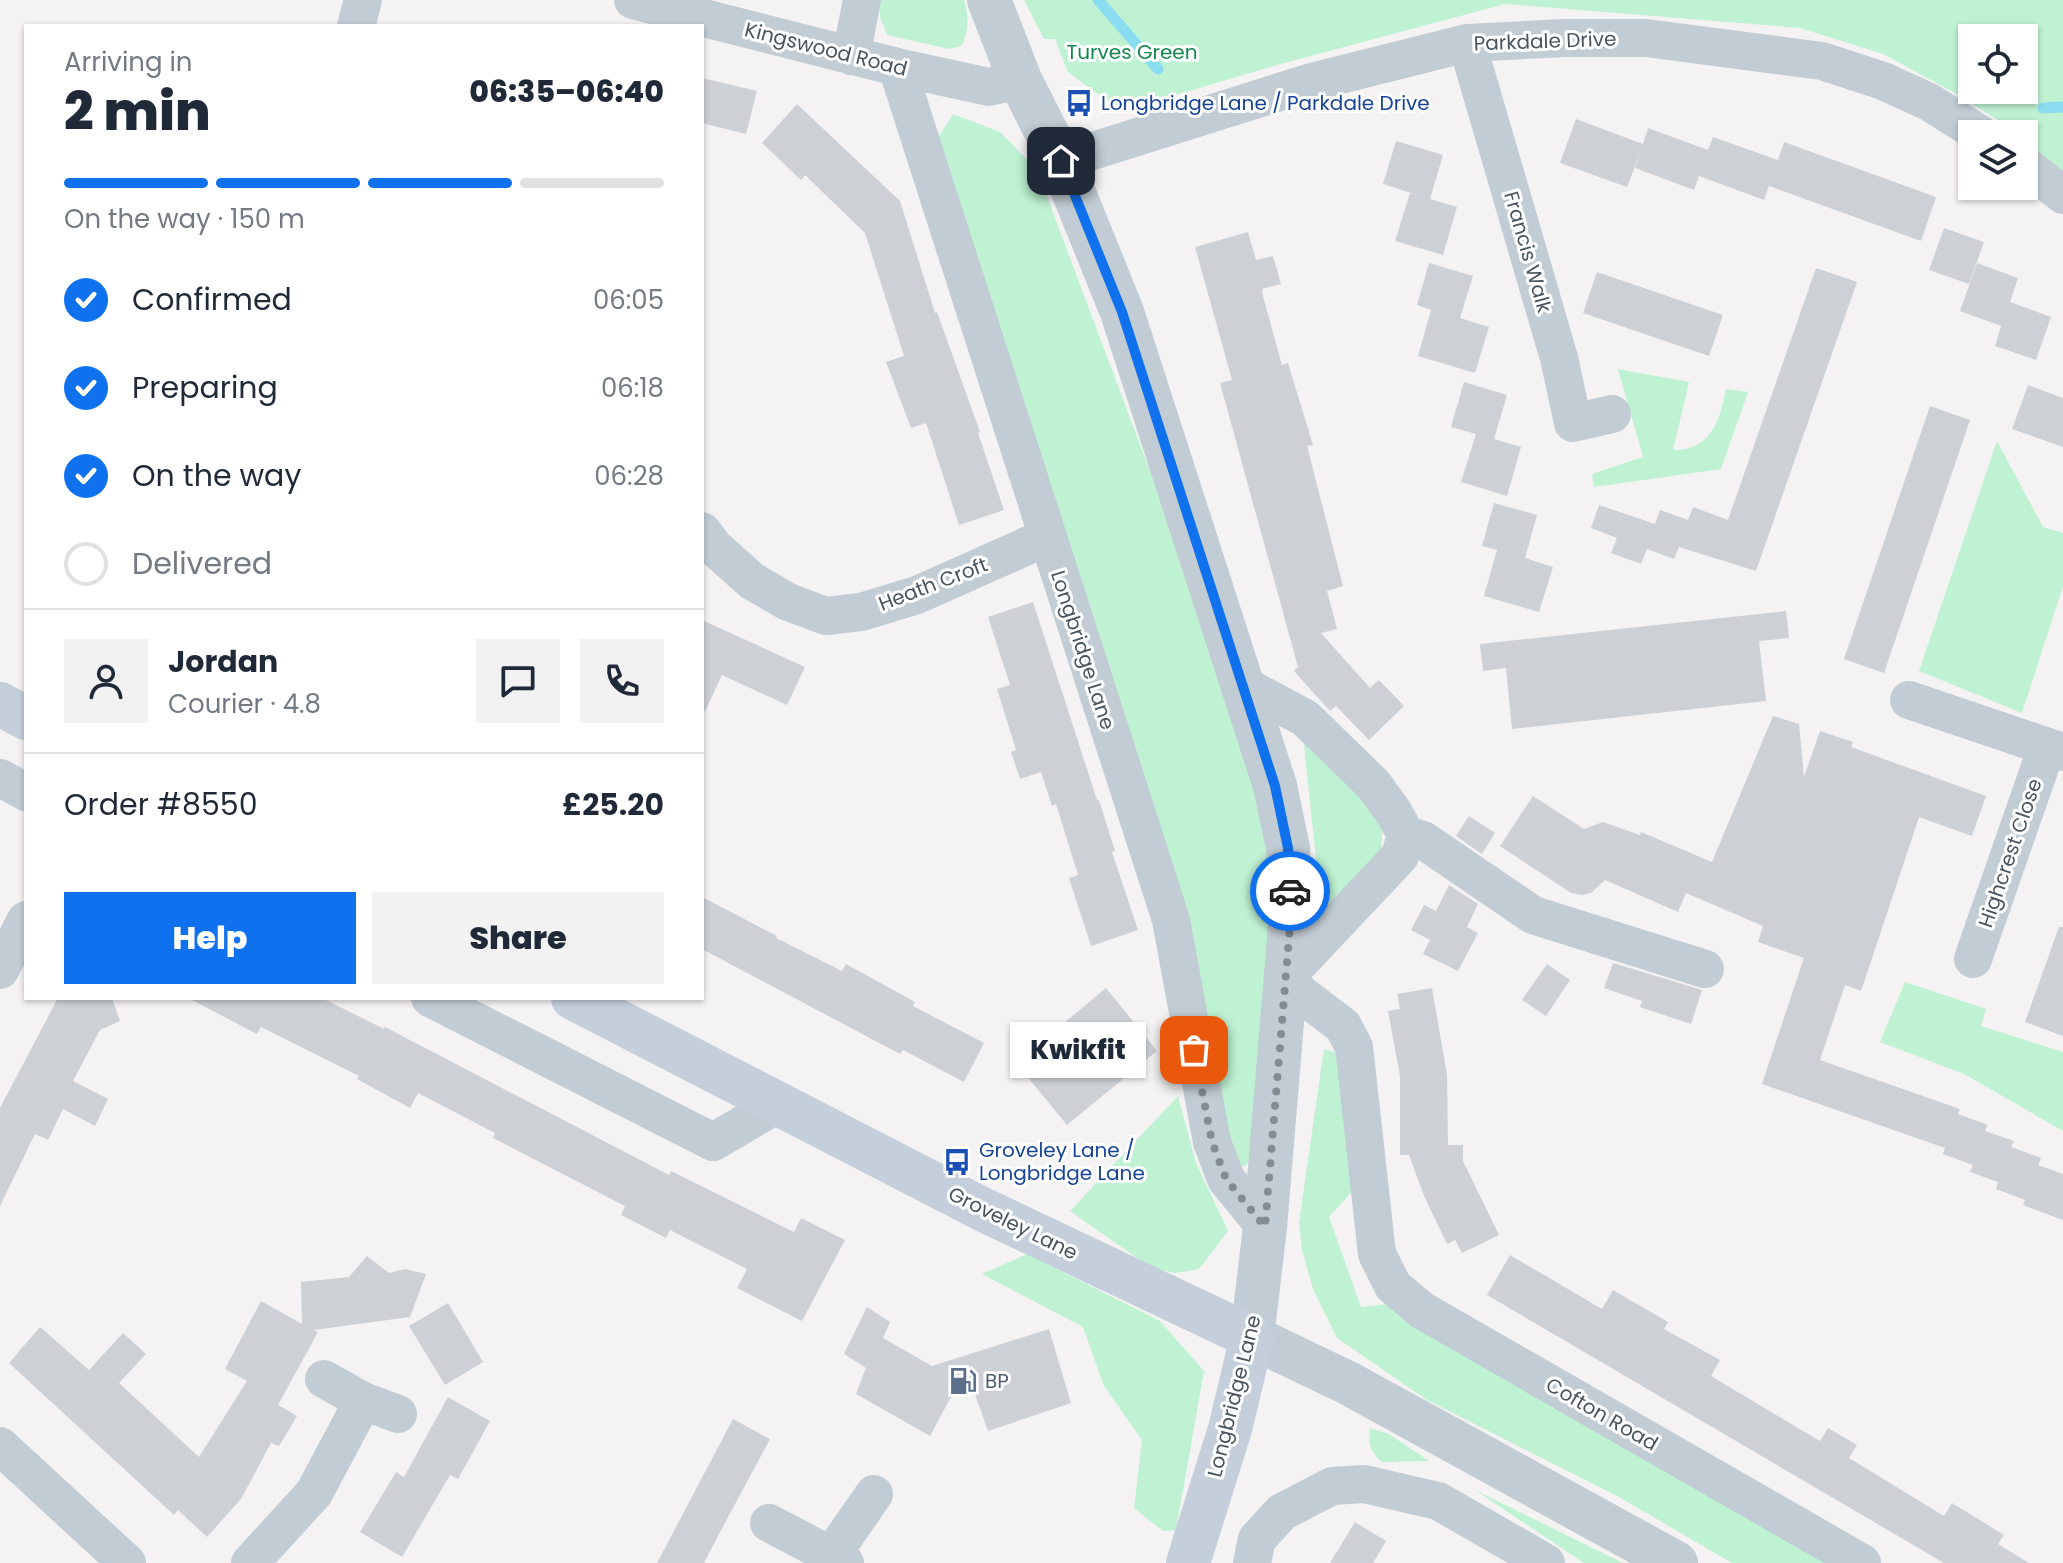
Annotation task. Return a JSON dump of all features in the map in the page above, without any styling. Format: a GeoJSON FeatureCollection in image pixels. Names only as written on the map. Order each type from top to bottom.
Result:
{"type":"FeatureCollection","features":[{"type":"Feature","properties":{"kind":"main road"},"geometry":{"type":"LineString","coordinates":[[0,704],[24,717]]}},
{"type":"Feature","properties":{"kind":"main road","name":"Groveley Lane"},"geometry":{"type":"LineString","coordinates":[[577,1000],[984,1210],[1252,1337]]}},
{"type":"Feature","properties":{"kind":"main road","name":"Longbridge Lane"},"geometry":{"type":"LineString","coordinates":[[1188,1563],[1230,1429],[1252,1337]]}},
{"type":"Feature","properties":{"kind":"street"},"geometry":{"type":"LineString","coordinates":[[357,24],[363,0]]}},
{"type":"Feature","properties":{"kind":"street","name":"Kingswood Road"},"geometry":{"type":"LineString","coordinates":[[633,0],[851,56],[989,87],[1020,80]]}},
{"type":"Feature","properties":{"kind":"street"},"geometry":{"type":"LineString","coordinates":[[851,56],[862,0]]}},
{"type":"Feature","properties":{"kind":"street","name":"Longbridge Lane"},"geometry":{"type":"LineString","coordinates":[[989,0],[1020,80],[1061,161],[1122,312],[1275,786],[1288,848],[1291,914],[1265,1227],[1252,1337]]}},
{"type":"Feature","properties":{"kind":"street","name":"Parkdale Drive"},"geometry":{"type":"LineString","coordinates":[[1061,161],[1308,83],[1467,43],[1646,38],[1822,61],[1883,81],[1929,102],[1958,120]]}},
{"type":"Feature","properties":{"kind":"street","name":"Francis Walk"},"geometry":{"type":"LineString","coordinates":[[1467,43],[1559,358],[1573,423],[1612,414]]}},
{"type":"Feature","properties":{"kind":"street","name":"Longbridge Lane"},"geometry":{"type":"LineString","coordinates":[[897,67],[1171,920],[1212,1142],[1226,1179],[1265,1227]]}},
{"type":"Feature","properties":{"kind":"street"},"geometry":{"type":"LineString","coordinates":[[2038,175],[2063,195]]}},
{"type":"Feature","properties":{"kind":"street","name":"Heath Croft"},"geometry":{"type":"LineString","coordinates":[[704,534],[714,547],[752,581],[788,602],[826,616],[861,612],[917,595],[1047,537]]}},
{"type":"Feature","properties":{"kind":"street"},"geometry":{"type":"LineString","coordinates":[[1243,685],[1305,718],[1373,784],[1406,835],[1423,840],[1533,915],[1705,969]]}},
{"type":"Feature","properties":{"kind":"street"},"geometry":{"type":"LineString","coordinates":[[1909,700],[2055,749]]}},
{"type":"Feature","properties":{"kind":"street","name":"Highcrest Close"},"geometry":{"type":"LineString","coordinates":[[1973,959],[2055,749]]}},
{"type":"Feature","properties":{"kind":"street"},"geometry":{"type":"LineString","coordinates":[[0,778],[24,791]]}},
{"type":"Feature","properties":{"kind":"street"},"geometry":{"type":"LineString","coordinates":[[1285,980],[1400,856],[1406,835]]}},
{"type":"Feature","properties":{"kind":"street"},"geometry":{"type":"LineString","coordinates":[[0,970],[24,924]]}},
{"type":"Feature","properties":{"kind":"street","name":"Cofton Road"},"geometry":{"type":"LineString","coordinates":[[1285,980],[1343,1026],[1354,1047],[1377,1254],[1393,1286],[1423,1311],[1849,1560]]}},
{"type":"Feature","properties":{"kind":"street"},"geometry":{"type":"LineString","coordinates":[[434,1000],[713,1142],[778,1104]]}},
{"type":"Feature","properties":{"kind":"street"},"geometry":{"type":"LineString","coordinates":[[1252,1337],[1348,1383],[1676,1563]]}},
{"type":"Feature","properties":{"kind":"street"},"geometry":{"type":"LineString","coordinates":[[250,1563],[314,1493],[380,1407],[324,1379]]}},
{"type":"Feature","properties":{"kind":"street"},"geometry":{"type":"LineString","coordinates":[[0,1446],[127,1563]]}},
{"type":"Feature","properties":{"kind":"street"},"geometry":{"type":"LineString","coordinates":[[1252,1563],[1257,1539],[1282,1512],[1332,1486],[1364,1484],[1438,1501],[1546,1563]]}},
{"type":"Feature","properties":{"kind":"street"},"geometry":{"type":"LineString","coordinates":[[769,1523],[838,1559],[874,1494]]}},
{"type":"Feature","properties":{"kind":"green space"},"geometry":{"type":"Polygon","coordinates":[[[879,0],[964,0],[967,24],[961,46],[949,49],[887,35],[880,17],[879,0]]]}},
{"type":"Feature","properties":{"kind":"green space","name":"Turves Green"},"geometry":{"type":"Polygon","coordinates":[[[1024,0],[2063,0],[2063,176],[2038,152],[2038,120],[1998,120],[1972,104],[2038,104],[2038,24],[1958,24],[1958,95],[1883,54],[1800,28],[1505,4],[1277,65],[1121,111],[1068,72],[1055,39],[1044,39],[1024,0]]]}},
{"type":"Feature","properties":{"kind":"green space"},"geometry":{"type":"Polygon","coordinates":[[[953,114],[1000,132],[1037,170],[1241,714],[1267,821],[1272,884],[1254,1151],[1245,1167],[1234,1162],[1213,1069],[1181,890],[1159,836],[934,145],[953,114]]]}},
{"type":"Feature","properties":{"kind":"green space"},"geometry":{"type":"Polygon","coordinates":[[[1618,369],[1689,382],[1673,450],[1696,445],[1712,432],[1726,389],[1748,392],[1721,469],[1594,487],[1592,474],[1643,457],[1618,369]]]}},
{"type":"Feature","properties":{"kind":"green space"},"geometry":{"type":"Polygon","coordinates":[[[1997,441],[2043,527],[2063,533],[2063,586],[2022,713],[1919,671],[1997,441]]]}},
{"type":"Feature","properties":{"kind":"green space"},"geometry":{"type":"Polygon","coordinates":[[[1302,726],[1383,817],[1381,857],[1322,916],[1302,726]]]}},
{"type":"Feature","properties":{"kind":"green space"},"geometry":{"type":"Polygon","coordinates":[[[1905,982],[1986,1009],[1981,1026],[2063,1052],[2063,1131],[1964,1074],[1880,1042],[1905,982]]]}},
{"type":"Feature","properties":{"kind":"green space"},"geometry":{"type":"Polygon","coordinates":[[[1324,1049],[1345,1055],[1356,1187],[1329,1217],[1361,1307],[1388,1304],[1845,1563],[1732,1563],[1619,1497],[1427,1400],[1337,1338],[1313,1289],[1302,1250],[1299,1223],[1324,1049]]]}},
{"type":"Feature","properties":{"kind":"green space"},"geometry":{"type":"Polygon","coordinates":[[[1178,1096],[1196,1163],[1228,1231],[1199,1269],[1175,1273],[1150,1267],[1070,1211],[1178,1096]]]}},
{"type":"Feature","properties":{"kind":"green space"},"geometry":{"type":"Polygon","coordinates":[[[1027,1254],[1160,1321],[1204,1371],[1176,1530],[1163,1531],[1134,1508],[1142,1440],[1104,1386],[1083,1327],[982,1274],[1027,1254]]]}},
{"type":"Feature","properties":{"kind":"green space"},"geometry":{"type":"Polygon","coordinates":[[[1370,1428],[1389,1434],[1429,1461],[1382,1462],[1371,1447],[1370,1428]]]}},
{"type":"Feature","properties":{"kind":"green space"},"geometry":{"type":"Polygon","coordinates":[[[1475,1490],[1623,1563],[1584,1563],[1475,1490]]]}},
{"type":"Feature","properties":{"kind":"building"},"geometry":{"type":"Polygon","coordinates":[[[704,78],[757,91],[746,134],[704,124],[704,78]]]}},
{"type":"Feature","properties":{"kind":"building"},"geometry":{"type":"Polygon","coordinates":[[[797,104],[900,201],[935,313],[980,432],[1004,510],[959,525],[926,423],[911,428],[886,362],[904,356],[865,233],[805,175],[801,180],[762,143],[797,104]]]}},
{"type":"Feature","properties":{"kind":"building"},"geometry":{"type":"Polygon","coordinates":[[[1576,119],[1643,144],[1648,128],[1708,150],[1713,137],[1778,160],[1784,142],[1936,197],[1921,241],[1769,186],[1764,200],[1699,176],[1694,190],[1635,168],[1641,151],[1627,187],[1560,163],[1576,119]]]}},
{"type":"Feature","properties":{"kind":"building"},"geometry":{"type":"Polygon","coordinates":[[[1396,141],[1443,155],[1430,199],[1383,184],[1396,141]]]}},
{"type":"Feature","properties":{"kind":"building"},"geometry":{"type":"Polygon","coordinates":[[[1410,193],[1457,207],[1443,255],[1395,241],[1410,193]]]}},
{"type":"Feature","properties":{"kind":"building"},"geometry":{"type":"Polygon","coordinates":[[[1944,228],[1984,242],[1969,284],[1929,270],[1944,228]]]}},
{"type":"Feature","properties":{"kind":"building"},"geometry":{"type":"Polygon","coordinates":[[[1248,232],[1256,260],[1273,256],[1281,284],[1262,289],[1263,296],[1282,365],[1288,363],[1313,445],[1307,446],[1343,586],[1327,591],[1337,629],[1321,633],[1370,688],[1379,680],[1404,706],[1369,740],[1336,706],[1330,711],[1294,671],[1298,667],[1220,383],[1232,380],[1195,247],[1248,232]]]}},
{"type":"Feature","properties":{"kind":"building"},"geometry":{"type":"Polygon","coordinates":[[[1429,263],[1473,276],[1460,318],[1489,327],[1475,373],[1418,356],[1431,310],[1417,305],[1429,263]]]}},
{"type":"Feature","properties":{"kind":"building"},"geometry":{"type":"Polygon","coordinates":[[[1977,263],[2018,278],[2010,302],[2051,317],[2036,360],[1995,346],[2001,326],[1960,311],[1977,263]]]}},
{"type":"Feature","properties":{"kind":"building"},"geometry":{"type":"Polygon","coordinates":[[[1816,268],[1857,282],[1756,571],[1679,547],[1674,559],[1647,549],[1641,564],[1611,553],[1617,538],[1591,528],[1599,505],[1655,524],[1660,510],[1688,520],[1693,507],[1728,520],[1816,268]]]}},
{"type":"Feature","properties":{"kind":"building"},"geometry":{"type":"Polygon","coordinates":[[[1597,272],[1723,315],[1709,356],[1583,313],[1597,272]]]}},
{"type":"Feature","properties":{"kind":"building"},"geometry":{"type":"Polygon","coordinates":[[[1464,382],[1507,395],[1494,439],[1521,447],[1507,496],[1461,482],[1476,434],[1451,427],[1464,382]]]}},
{"type":"Feature","properties":{"kind":"building"},"geometry":{"type":"Polygon","coordinates":[[[2028,385],[2063,398],[2063,447],[2012,429],[2028,385]]]}},
{"type":"Feature","properties":{"kind":"building"},"geometry":{"type":"Polygon","coordinates":[[[1930,406],[1970,420],[1884,673],[1844,659],[1930,406]]]}},
{"type":"Feature","properties":{"kind":"building"},"geometry":{"type":"Polygon","coordinates":[[[1494,503],[1537,515],[1525,558],[1553,567],[1539,612],[1484,596],[1497,550],[1482,546],[1494,503]]]}},
{"type":"Feature","properties":{"kind":"building"},"geometry":{"type":"Polygon","coordinates":[[[1033,602],[1099,800],[1115,851],[1112,852],[1138,930],[1091,946],[1069,878],[1078,875],[1056,804],[1052,806],[1041,772],[1020,779],[1011,752],[1016,750],[997,689],[1010,685],[988,617],[1033,602]]]}},
{"type":"Feature","properties":{"kind":"building"},"geometry":{"type":"Polygon","coordinates":[[[1786,611],[1789,638],[1759,641],[1766,701],[1512,729],[1506,668],[1483,671],[1480,644],[1786,611]]]}},
{"type":"Feature","properties":{"kind":"building"},"geometry":{"type":"Polygon","coordinates":[[[704,621],[805,667],[787,705],[722,675],[704,714],[704,621]]]}},
{"type":"Feature","properties":{"kind":"building"},"geometry":{"type":"Polygon","coordinates":[[[1773,716],[1799,724],[1804,777],[1820,731],[1853,742],[1851,747],[1986,796],[1972,836],[1919,817],[1861,991],[1845,985],[1820,1060],[1960,1109],[1958,1114],[1988,1125],[1985,1131],[2014,1141],[2011,1147],[2041,1158],[2038,1165],[2063,1174],[2063,1220],[2023,1205],[2025,1200],[1996,1189],[1998,1182],[1970,1172],[1973,1165],[1943,1154],[1945,1148],[1762,1084],[1804,958],[1758,942],[1763,926],[1686,893],[1678,912],[1605,880],[1591,893],[1571,893],[1500,846],[1533,796],[1584,829],[1603,822],[1640,835],[1641,832],[1712,862],[1773,716]]]}},
{"type":"Feature","properties":{"kind":"building"},"geometry":{"type":"Polygon","coordinates":[[[1469,816],[1495,833],[1482,854],[1456,836],[1469,816]]]}},
{"type":"Feature","properties":{"kind":"building"},"geometry":{"type":"Polygon","coordinates":[[[1449,885],[1478,904],[1467,927],[1478,933],[1458,971],[1423,954],[1430,940],[1411,930],[1424,905],[1436,911],[1449,885]]]}},
{"type":"Feature","properties":{"kind":"building"},"geometry":{"type":"Polygon","coordinates":[[[704,898],[842,971],[846,964],[915,1002],[913,1006],[984,1043],[964,1082],[903,1050],[900,1054],[704,950],[704,898]]]}},
{"type":"Feature","properties":{"kind":"building"},"geometry":{"type":"Polygon","coordinates":[[[2059,927],[2063,927],[2063,1036],[2025,1022],[2059,927]]]}},
{"type":"Feature","properties":{"kind":"building"},"geometry":{"type":"Polygon","coordinates":[[[1613,963],[1702,990],[1691,1024],[1640,1007],[1642,1001],[1604,988],[1613,963]]]}},
{"type":"Feature","properties":{"kind":"building"},"geometry":{"type":"Polygon","coordinates":[[[1547,964],[1570,980],[1546,1016],[1522,1000],[1547,964]]]}},
{"type":"Feature","properties":{"kind":"building"},"geometry":{"type":"Polygon","coordinates":[[[1106,988],[1157,1051],[1067,1125],[1016,1063],[1106,988]]]}},
{"type":"Feature","properties":{"kind":"building"},"geometry":{"type":"Polygon","coordinates":[[[1432,988],[1447,1075],[1448,1145],[1463,1145],[1463,1161],[1499,1235],[1462,1253],[1455,1240],[1447,1244],[1409,1155],[1400,1155],[1400,1076],[1388,1011],[1400,1009],[1397,994],[1432,988]]]}},
{"type":"Feature","properties":{"kind":"building"},"geometry":{"type":"Polygon","coordinates":[[[57,1000],[113,1000],[120,1021],[100,1030],[73,1081],[108,1099],[95,1126],[63,1109],[48,1140],[35,1134],[0,1206],[0,1108],[57,1000]]]}},
{"type":"Feature","properties":{"kind":"building"},"geometry":{"type":"Polygon","coordinates":[[[192,1000],[326,1000],[385,1027],[669,1175],[671,1171],[794,1232],[801,1218],[845,1240],[802,1321],[737,1288],[747,1269],[670,1230],[666,1238],[621,1215],[625,1206],[493,1138],[495,1133],[418,1093],[410,1108],[357,1079],[359,1076],[261,1027],[257,1034],[192,1000]]]}},
{"type":"Feature","properties":{"kind":"building"},"geometry":{"type":"Polygon","coordinates":[[[1510,1255],[1602,1309],[1613,1290],[1668,1322],[1664,1329],[1720,1360],[1711,1376],[1820,1441],[1828,1428],[1857,1445],[1849,1458],[1944,1516],[1952,1503],[2004,1535],[1998,1544],[2029,1563],[1944,1563],[1487,1295],[1510,1255]]]}},
{"type":"Feature","properties":{"kind":"building"},"geometry":{"type":"Polygon","coordinates":[[[367,1256],[389,1273],[405,1269],[426,1274],[410,1317],[314,1330],[318,1332],[278,1405],[297,1416],[279,1446],[271,1443],[241,1499],[207,1537],[178,1510],[174,1515],[9,1363],[40,1327],[89,1370],[123,1333],[146,1354],[119,1383],[199,1457],[247,1381],[225,1369],[261,1301],[302,1324],[301,1282],[349,1277],[367,1256]]]}},
{"type":"Feature","properties":{"kind":"building"},"geometry":{"type":"Polygon","coordinates":[[[448,1303],[483,1362],[445,1385],[409,1326],[448,1303]]]}},
{"type":"Feature","properties":{"kind":"building","name":"BP"},"geometry":{"type":"Polygon","coordinates":[[[867,1307],[890,1322],[883,1338],[932,1366],[1049,1329],[1071,1403],[988,1431],[966,1369],[930,1436],[856,1394],[866,1368],[844,1354],[867,1307]]]}},
{"type":"Feature","properties":{"kind":"building"},"geometry":{"type":"Polygon","coordinates":[[[448,1397],[490,1421],[458,1479],[450,1475],[402,1557],[360,1532],[396,1472],[404,1477],[448,1397]]]}},
{"type":"Feature","properties":{"kind":"building"},"geometry":{"type":"Polygon","coordinates":[[[733,1419],[770,1439],[704,1563],[657,1563],[733,1419]]]}},
{"type":"Feature","properties":{"kind":"building"},"geometry":{"type":"Polygon","coordinates":[[[1355,1522],[1386,1541],[1373,1563],[1330,1563],[1355,1522]]]}},
{"type":"Feature","properties":{"kind":"waterway"},"geometry":{"type":"LineString","coordinates":[[1098,0],[1158,69]]}},
{"type":"Feature","properties":{"kind":"waterway"},"geometry":{"type":"LineString","coordinates":[[2043,108],[2063,107]]}},
{"type":"Feature","properties":{"kind":"way so far"},"geometry":{"type":"LineString","coordinates":[[1194,1050],[1212,1142],[1226,1179],[1265,1227],[1291,914],[1290,891]]}},
{"type":"Feature","properties":{"kind":"place","name":"Longbridge Lane / Parkdale Drive"},"geometry":{"type":"Point","coordinates":[1079,103]}},
{"type":"Feature","properties":{"kind":"place","name":"Kwikfit"},"geometry":{"type":"Point","coordinates":[1194,1050]}},
{"type":"Feature","properties":{"kind":"place","name":"Groveley Lane / Longbridge Lane"},"geometry":{"type":"Point","coordinates":[957,1162]}},
{"type":"Feature","properties":{"kind":"place","name":"BP"},"geometry":{"type":"Point","coordinates":[963,1381]}},
{"type":"Feature","properties":{"kind":"route"},"geometry":{"type":"LineString","coordinates":[[1061,161],[1122,312],[1275,786],[1288,848],[1290,891]]}}]}
